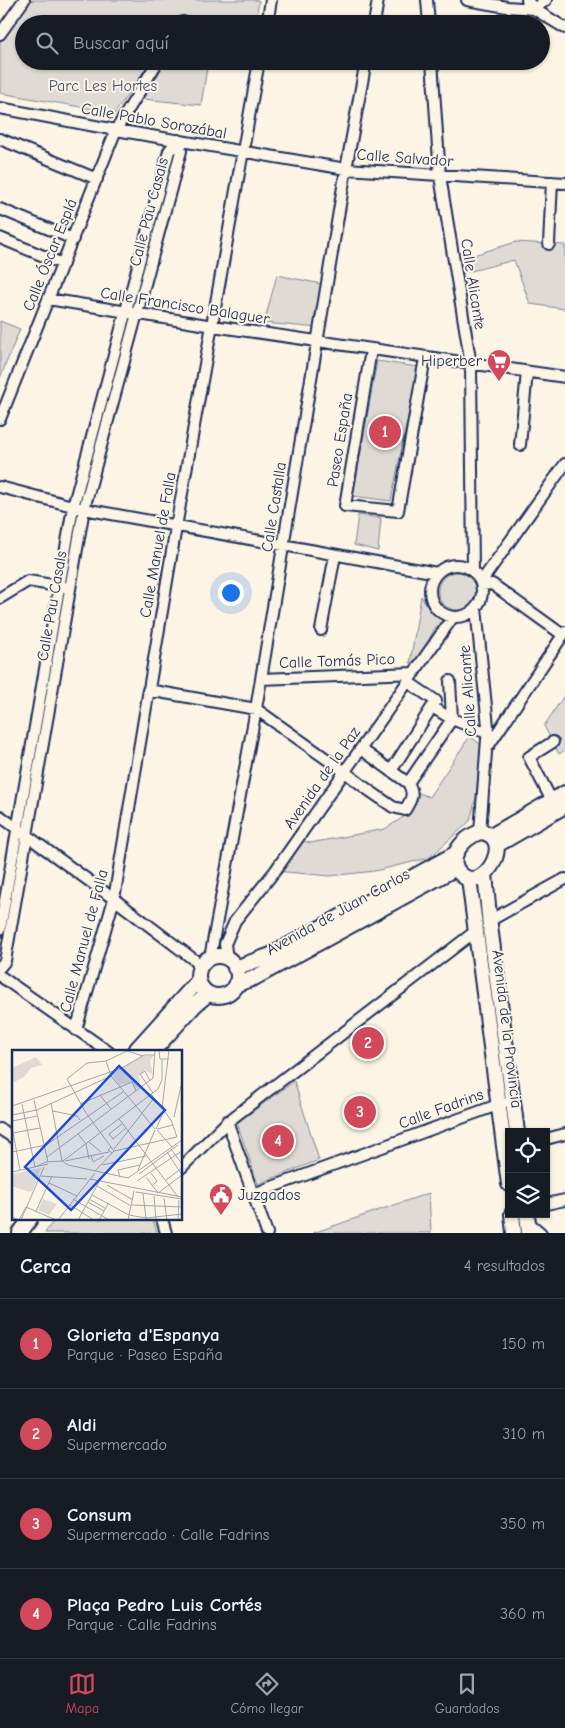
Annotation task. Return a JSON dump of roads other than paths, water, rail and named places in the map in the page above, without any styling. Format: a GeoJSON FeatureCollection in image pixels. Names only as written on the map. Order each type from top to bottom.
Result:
{"type":"FeatureCollection","features":[{"type":"Feature","properties":{"kind":"main road"},"geometry":{"type":"LineString","coordinates":[[489,838],[565,793]]}},
{"type":"Feature","properties":{"kind":"main road"},"geometry":{"type":"LineString","coordinates":[[489,838],[497,852],[495,859],[485,874],[478,878],[469,879],[462,875],[456,861],[463,841],[471,835],[489,838],[565,806]]}},
{"type":"Feature","properties":{"kind":"main road","name":"Avenida de Juan Carlos"},"geometry":{"type":"LineString","coordinates":[[231,963],[271,955],[456,861]]}},
{"type":"Feature","properties":{"kind":"main road","name":"Avenida de Juan Carlos"},"geometry":{"type":"LineString","coordinates":[[235,985],[254,978],[456,861]]}},
{"type":"Feature","properties":{"kind":"main road","name":"Avenida de la Provincia"},"geometry":{"type":"LineString","coordinates":[[485,874],[489,921],[516,1128]]}},
{"type":"Feature","properties":{"kind":"main road","name":"Avenida de la Provincia"},"geometry":{"type":"LineString","coordinates":[[469,879],[498,1104],[505,1142]]}},
{"type":"Feature","properties":{"kind":"main road"},"geometry":{"type":"LineString","coordinates":[[221,957],[231,963],[237,973],[232,990],[223,995],[213,996],[208,994],[198,982],[198,976],[205,962],[221,957]]}},
{"type":"Feature","properties":{"kind":"main road"},"geometry":{"type":"LineString","coordinates":[[136,1050],[198,982]]}},
{"type":"Feature","properties":{"kind":"main road"},"geometry":{"type":"LineString","coordinates":[[154,1050],[196,1004],[208,994]]}},
{"type":"Feature","properties":{"kind":"main road"},"geometry":{"type":"LineString","coordinates":[[512,1218],[514,1233]]}},
{"type":"Feature","properties":{"kind":"main road"},"geometry":{"type":"LineString","coordinates":[[20,1233],[29,1220]]}},
{"type":"Feature","properties":{"kind":"street"},"geometry":{"type":"LineString","coordinates":[[0,34],[24,0]]}},
{"type":"Feature","properties":{"kind":"street"},"geometry":{"type":"LineString","coordinates":[[268,15],[272,0]]}},
{"type":"Feature","properties":{"kind":"street"},"geometry":{"type":"LineString","coordinates":[[376,15],[378,0]]}},
{"type":"Feature","properties":{"kind":"street"},"geometry":{"type":"LineString","coordinates":[[427,0],[428,15]]}},
{"type":"Feature","properties":{"kind":"street"},"geometry":{"type":"LineString","coordinates":[[467,0],[507,7],[534,9],[546,0]]}},
{"type":"Feature","properties":{"kind":"street"},"geometry":{"type":"LineString","coordinates":[[526,0],[534,9],[544,15]]}},
{"type":"Feature","properties":{"kind":"street"},"geometry":{"type":"LineString","coordinates":[[550,19],[565,28]]}},
{"type":"Feature","properties":{"kind":"street","name":"Calle Óscar Esplá"},"geometry":{"type":"LineString","coordinates":[[0,419],[116,130],[153,70]]}},
{"type":"Feature","properties":{"kind":"street","name":"Calle Manuel de Falla"},"geometry":{"type":"LineString","coordinates":[[76,1030],[114,899],[176,527],[258,70]]}},
{"type":"Feature","properties":{"kind":"street","name":"Calle Castalla"},"geometry":{"type":"LineString","coordinates":[[205,962],[256,709],[346,169],[364,70]]}},
{"type":"Feature","properties":{"kind":"street","name":"Calle Alicante"},"geometry":{"type":"LineString","coordinates":[[433,70],[440,176],[471,365],[473,572]]}},
{"type":"Feature","properties":{"kind":"street","name":"Calle Pablo Sorozábal"},"geometry":{"type":"LineString","coordinates":[[1,111],[244,151]]}},
{"type":"Feature","properties":{"kind":"street"},"geometry":{"type":"LineString","coordinates":[[0,139],[97,178]]}},
{"type":"Feature","properties":{"kind":"street","name":"Calle Pau Casals"},"geometry":{"type":"LineString","coordinates":[[0,968],[5,961],[58,585],[73,507],[169,151],[178,140]]}},
{"type":"Feature","properties":{"kind":"street","name":"Calle Pau Casals"},"geometry":{"type":"LineString","coordinates":[[0,929],[22,832],[71,588],[84,509],[181,152],[178,140]]}},
{"type":"Feature","properties":{"kind":"street","name":"Calle Salvador"},"geometry":{"type":"LineString","coordinates":[[244,151],[346,169],[565,183]]}},
{"type":"Feature","properties":{"kind":"street"},"geometry":{"type":"LineString","coordinates":[[549,244],[552,182]]}},
{"type":"Feature","properties":{"kind":"street"},"geometry":{"type":"LineString","coordinates":[[0,209],[73,239]]}},
{"type":"Feature","properties":{"kind":"street"},"geometry":{"type":"LineString","coordinates":[[0,238],[63,264]]}},
{"type":"Feature","properties":{"kind":"street","name":"Calle Francisco Balaguer"},"geometry":{"type":"LineString","coordinates":[[48,299],[317,342],[565,378]]}},
{"type":"Feature","properties":{"kind":"street","name":"Paseo España"},"geometry":{"type":"LineString","coordinates":[[371,350],[345,506],[398,511],[425,358]]}},
{"type":"Feature","properties":{"kind":"street"},"geometry":{"type":"LineString","coordinates":[[520,445],[527,372]]}},
{"type":"Feature","properties":{"kind":"street"},"geometry":{"type":"LineString","coordinates":[[486,749],[564,634],[492,584],[481,583],[473,572],[462,565],[444,568],[437,573],[431,584],[430,593],[432,601],[436,609],[444,615],[462,617],[476,608],[481,600],[481,583],[565,464]]}},
{"type":"Feature","properties":{"kind":"street"},"geometry":{"type":"LineString","coordinates":[[0,487],[73,507],[437,573]]}},
{"type":"Feature","properties":{"kind":"street"},"geometry":{"type":"LineString","coordinates":[[321,630],[335,555]]}},
{"type":"Feature","properties":{"kind":"street"},"geometry":{"type":"LineString","coordinates":[[0,598],[28,581],[71,588]]}},
{"type":"Feature","properties":{"kind":"street","name":"Calle Alicante"},"geometry":{"type":"LineString","coordinates":[[476,608],[488,733],[486,749],[489,838]]}},
{"type":"Feature","properties":{"kind":"street","name":"Avenida de la Paz"},"geometry":{"type":"LineString","coordinates":[[231,963],[226,944],[235,921],[275,871],[453,617]]}},
{"type":"Feature","properties":{"kind":"street","name":"Calle Tomás Pico"},"geometry":{"type":"LineString","coordinates":[[261,679],[414,673]]}},
{"type":"Feature","properties":{"kind":"street"},"geometry":{"type":"LineString","coordinates":[[408,783],[452,719],[450,681]]}},
{"type":"Feature","properties":{"kind":"street"},"geometry":{"type":"LineString","coordinates":[[408,682],[436,701]]}},
{"type":"Feature","properties":{"kind":"street"},"geometry":{"type":"LineString","coordinates":[[148,690],[256,709],[345,772],[367,790],[393,807],[405,810],[412,796],[412,790],[408,783],[361,749]]}},
{"type":"Feature","properties":{"kind":"street"},"geometry":{"type":"LineString","coordinates":[[391,772],[432,707],[452,719],[488,733]]}},
{"type":"Feature","properties":{"kind":"street"},"geometry":{"type":"LineString","coordinates":[[552,801],[530,757],[553,742]]}},
{"type":"Feature","properties":{"kind":"street"},"geometry":{"type":"LineString","coordinates":[[0,816],[205,962]]}},
{"type":"Feature","properties":{"kind":"street"},"geometry":{"type":"LineString","coordinates":[[489,921],[565,879]]}},
{"type":"Feature","properties":{"kind":"street"},"geometry":{"type":"LineString","coordinates":[[182,1167],[227,1122],[477,930]]}},
{"type":"Feature","properties":{"kind":"street"},"geometry":{"type":"LineString","coordinates":[[0,976],[106,1050]]}},
{"type":"Feature","properties":{"kind":"street"},"geometry":{"type":"LineString","coordinates":[[94,1042],[97,1050]]}},
{"type":"Feature","properties":{"kind":"street","name":"Calle Fadrins"},"geometry":{"type":"LineString","coordinates":[[253,1194],[498,1104],[513,1102]]}},
{"type":"Feature","properties":{"kind":"street"},"geometry":{"type":"LineString","coordinates":[[227,1122],[266,1233]]}},
{"type":"Feature","properties":{"kind":"street"},"geometry":{"type":"LineString","coordinates":[[0,1129],[12,1137]]}},
{"type":"Feature","properties":{"kind":"street"},"geometry":{"type":"LineString","coordinates":[[550,1138],[565,1134]]}},
{"type":"Feature","properties":{"kind":"street"},"geometry":{"type":"LineString","coordinates":[[550,1203],[565,1200]]}},
{"type":"Feature","properties":{"kind":"street"},"geometry":{"type":"LineString","coordinates":[[162,1220],[166,1233]]}},
{"type":"Feature","properties":{"kind":"street"},"geometry":{"type":"LineString","coordinates":[[528,1223],[541,1233]]}},
{"type":"Feature","properties":{"kind":"place","name":"Hiperber"},"geometry":{"type":"Point","coordinates":[499,382]}},
{"type":"Feature","properties":{"kind":"place","name":"Glorieta d'Espanya"},"geometry":{"type":"Point","coordinates":[385,432]}},
{"type":"Feature","properties":{"kind":"place","name":"Aldi"},"geometry":{"type":"Point","coordinates":[368,1043]}},
{"type":"Feature","properties":{"kind":"place","name":"Consum"},"geometry":{"type":"Point","coordinates":[360,1112]}},
{"type":"Feature","properties":{"kind":"place","name":"Plaça Pedro Luis Cortés"},"geometry":{"type":"Point","coordinates":[278,1141]}},
{"type":"Feature","properties":{"kind":"place","name":"Juzgados"},"geometry":{"type":"Point","coordinates":[221,1216]}},
{"type":"Feature","properties":{"kind":"park label","name":"Parc Les Hortes"},"geometry":{"type":"Point","coordinates":[103,86]}}]}
